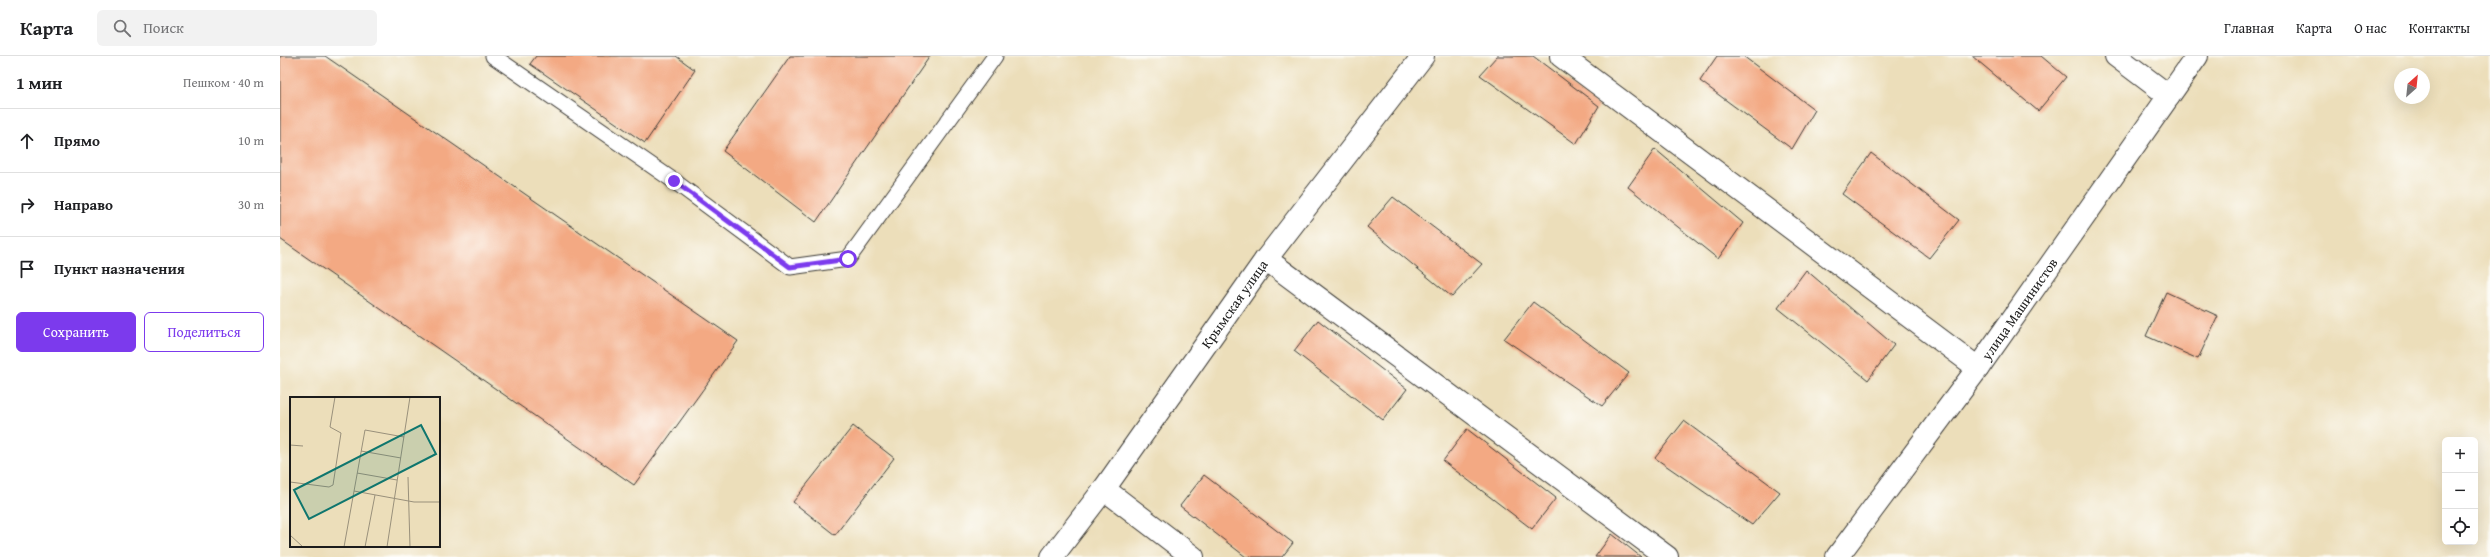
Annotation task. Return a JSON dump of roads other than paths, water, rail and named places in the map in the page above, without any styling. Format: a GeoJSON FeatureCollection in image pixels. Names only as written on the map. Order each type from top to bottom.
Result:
{"type":"FeatureCollection","features":[{"type":"Feature","properties":{"kind":"street","name":"Крымская улица"},"geometry":{"type":"LineString","coordinates":[[1052,557],[1104,488],[1266,259],[1423,56]]}},
{"type":"Feature","properties":{"kind":"street"},"geometry":{"type":"LineString","coordinates":[[1561,56],[1978,368]]}},
{"type":"Feature","properties":{"kind":"street"},"geometry":{"type":"LineString","coordinates":[[2116,56],[2169,96]]}},
{"type":"Feature","properties":{"kind":"street","name":"улица Машинистов"},"geometry":{"type":"LineString","coordinates":[[1837,557],[1978,368],[2197,56]]}},
{"type":"Feature","properties":{"kind":"street"},"geometry":{"type":"LineString","coordinates":[[1266,259],[1667,557]]}},
{"type":"Feature","properties":{"kind":"street"},"geometry":{"type":"LineString","coordinates":[[1104,488],[1193,557]]}},
{"type":"Feature","properties":{"kind":"lane"},"geometry":{"type":"LineString","coordinates":[[493,56],[674,181],[790,267],[848,259],[995,56]]}}]}
